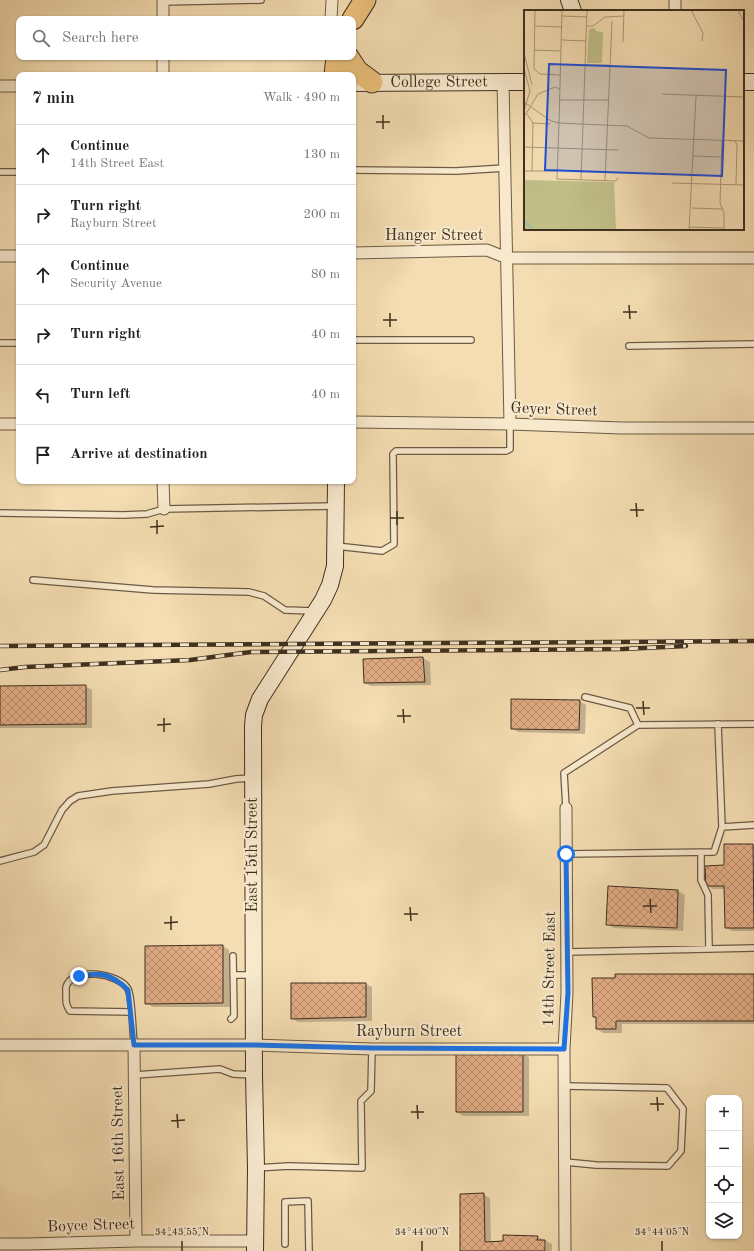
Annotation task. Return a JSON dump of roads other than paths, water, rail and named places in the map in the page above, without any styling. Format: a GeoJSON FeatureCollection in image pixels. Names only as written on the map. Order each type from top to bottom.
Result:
{"type":"FeatureCollection","features":[{"type":"Feature","properties":{"kind":"highway"},"geometry":{"type":"LineString","coordinates":[[355,16],[365,0]]}},
{"type":"Feature","properties":{"kind":"highway"},"geometry":{"type":"LineString","coordinates":[[335,72],[337,60]]}},
{"type":"Feature","properties":{"kind":"highway"},"geometry":{"type":"LineString","coordinates":[[350,60],[362,83]]}},
{"type":"Feature","properties":{"kind":"street"},"geometry":{"type":"LineString","coordinates":[[330,16],[332,0]]}},
{"type":"Feature","properties":{"kind":"street"},"geometry":{"type":"LineString","coordinates":[[569,0],[572,10]]}},
{"type":"Feature","properties":{"kind":"street"},"geometry":{"type":"LineString","coordinates":[[163,1],[163,16]]}},
{"type":"Feature","properties":{"kind":"street"},"geometry":{"type":"LineString","coordinates":[[163,60],[163,72]]}},
{"type":"Feature","properties":{"kind":"street"},"geometry":{"type":"LineString","coordinates":[[503,82],[510,424]]}},
{"type":"Feature","properties":{"kind":"street","name":"College Street"},"geometry":{"type":"LineString","coordinates":[[362,83],[524,82]]}},
{"type":"Feature","properties":{"kind":"street"},"geometry":{"type":"LineString","coordinates":[[0,86],[16,86]]}},
{"type":"Feature","properties":{"kind":"street","name":"Hanger Street"},"geometry":{"type":"LineString","coordinates":[[356,253],[487,250],[506,258],[754,258]]}},
{"type":"Feature","properties":{"kind":"street"},"geometry":{"type":"LineString","coordinates":[[0,256],[16,256]]}},
{"type":"Feature","properties":{"kind":"street","name":"Geyer Street"},"geometry":{"type":"LineString","coordinates":[[356,422],[510,424],[622,428],[754,428]]}},
{"type":"Feature","properties":{"kind":"street"},"geometry":{"type":"LineString","coordinates":[[0,424],[16,424]]}},
{"type":"Feature","properties":{"kind":"street"},"geometry":{"type":"LineString","coordinates":[[163,484],[164,509]]}},
{"type":"Feature","properties":{"kind":"street","name":"East 15th Street"},"geometry":{"type":"LineString","coordinates":[[255,1246],[254,715],[260,699],[315,612],[325,595],[333,576],[336,546],[336,484]]}},
{"type":"Feature","properties":{"kind":"street","name":"14th Street East"},"geometry":{"type":"LineString","coordinates":[[565,1251],[564,1049],[568,993],[566,808]]}},
{"type":"Feature","properties":{"kind":"street","name":"Rayburn Street"},"geometry":{"type":"LineString","coordinates":[[0,1045],[254,1045],[372,1048],[564,1049]]}},
{"type":"Feature","properties":{"kind":"street","name":"East 16th Street"},"geometry":{"type":"LineString","coordinates":[[134,1045],[136,1241]]}},
{"type":"Feature","properties":{"kind":"street","name":"Boyce Street"},"geometry":{"type":"LineString","coordinates":[[0,1244],[136,1241],[255,1246]]}},
{"type":"Feature","properties":{"kind":"lane"},"geometry":{"type":"LineString","coordinates":[[163,1],[261,0]]}},
{"type":"Feature","properties":{"kind":"lane"},"geometry":{"type":"LineString","coordinates":[[356,170],[456,171],[505,168]]}},
{"type":"Feature","properties":{"kind":"lane"},"geometry":{"type":"LineString","coordinates":[[0,172],[16,172]]}},
{"type":"Feature","properties":{"kind":"lane"},"geometry":{"type":"LineString","coordinates":[[356,340],[471,340]]}},
{"type":"Feature","properties":{"kind":"lane"},"geometry":{"type":"LineString","coordinates":[[0,343],[16,343]]}},
{"type":"Feature","properties":{"kind":"lane"},"geometry":{"type":"LineString","coordinates":[[629,346],[754,344]]}},
{"type":"Feature","properties":{"kind":"lane"},"geometry":{"type":"LineString","coordinates":[[336,546],[382,551],[394,544],[393,454],[396,451],[506,451],[510,449],[510,424]]}},
{"type":"Feature","properties":{"kind":"lane"},"geometry":{"type":"LineString","coordinates":[[0,513],[123,515],[147,514],[164,509],[336,506]]}},
{"type":"Feature","properties":{"kind":"lane"},"geometry":{"type":"LineString","coordinates":[[33,580],[153,590],[249,592],[264,596],[285,610],[315,612]]}},
{"type":"Feature","properties":{"kind":"lane"},"geometry":{"type":"LineString","coordinates":[[585,697],[630,708],[638,725]]}},
{"type":"Feature","properties":{"kind":"lane"},"geometry":{"type":"LineString","coordinates":[[566,854],[714,852],[722,827],[718,724]]}},
{"type":"Feature","properties":{"kind":"lane"},"geometry":{"type":"LineString","coordinates":[[566,808],[564,773],[638,725],[754,724]]}},
{"type":"Feature","properties":{"kind":"lane"},"geometry":{"type":"LineString","coordinates":[[0,861],[34,852],[44,846],[62,810],[70,801],[78,796],[112,791],[209,784],[236,779],[253,778]]}},
{"type":"Feature","properties":{"kind":"lane"},"geometry":{"type":"LineString","coordinates":[[722,827],[754,825]]}},
{"type":"Feature","properties":{"kind":"lane"},"geometry":{"type":"LineString","coordinates":[[701,852],[701,880],[708,895],[709,949]]}},
{"type":"Feature","properties":{"kind":"lane"},"geometry":{"type":"LineString","coordinates":[[567,952],[754,948]]}},
{"type":"Feature","properties":{"kind":"lane"},"geometry":{"type":"LineString","coordinates":[[231,1019],[234,1016],[233,956]]}},
{"type":"Feature","properties":{"kind":"lane"},"geometry":{"type":"LineString","coordinates":[[131,1012],[70,1011],[66,1005],[66,986],[71,980],[79,976],[92,974],[107,975],[119,981],[128,990],[131,1012],[134,1045]]}},
{"type":"Feature","properties":{"kind":"lane"},"geometry":{"type":"LineString","coordinates":[[233,975],[254,975]]}},
{"type":"Feature","properties":{"kind":"lane"},"geometry":{"type":"LineString","coordinates":[[256,1168],[289,1166],[362,1168],[361,1101],[371,1092],[372,1048]]}},
{"type":"Feature","properties":{"kind":"lane"},"geometry":{"type":"LineString","coordinates":[[134,1075],[220,1069],[233,1074],[254,1075]]}},
{"type":"Feature","properties":{"kind":"lane"},"geometry":{"type":"LineString","coordinates":[[564,1086],[667,1088],[682,1109],[681,1151],[668,1166],[596,1165],[565,1162]]}},
{"type":"Feature","properties":{"kind":"lane"},"geometry":{"type":"LineString","coordinates":[[285,1244],[284,1202],[308,1201],[309,1251]]}},
{"type":"Feature","properties":{"kind":"railway"},"geometry":{"type":"LineString","coordinates":[[0,646],[754,641]]}},
{"type":"Feature","properties":{"kind":"railway"},"geometry":{"type":"LineString","coordinates":[[0,670],[25,667],[190,660],[251,652],[623,649],[686,646]]}}]}
